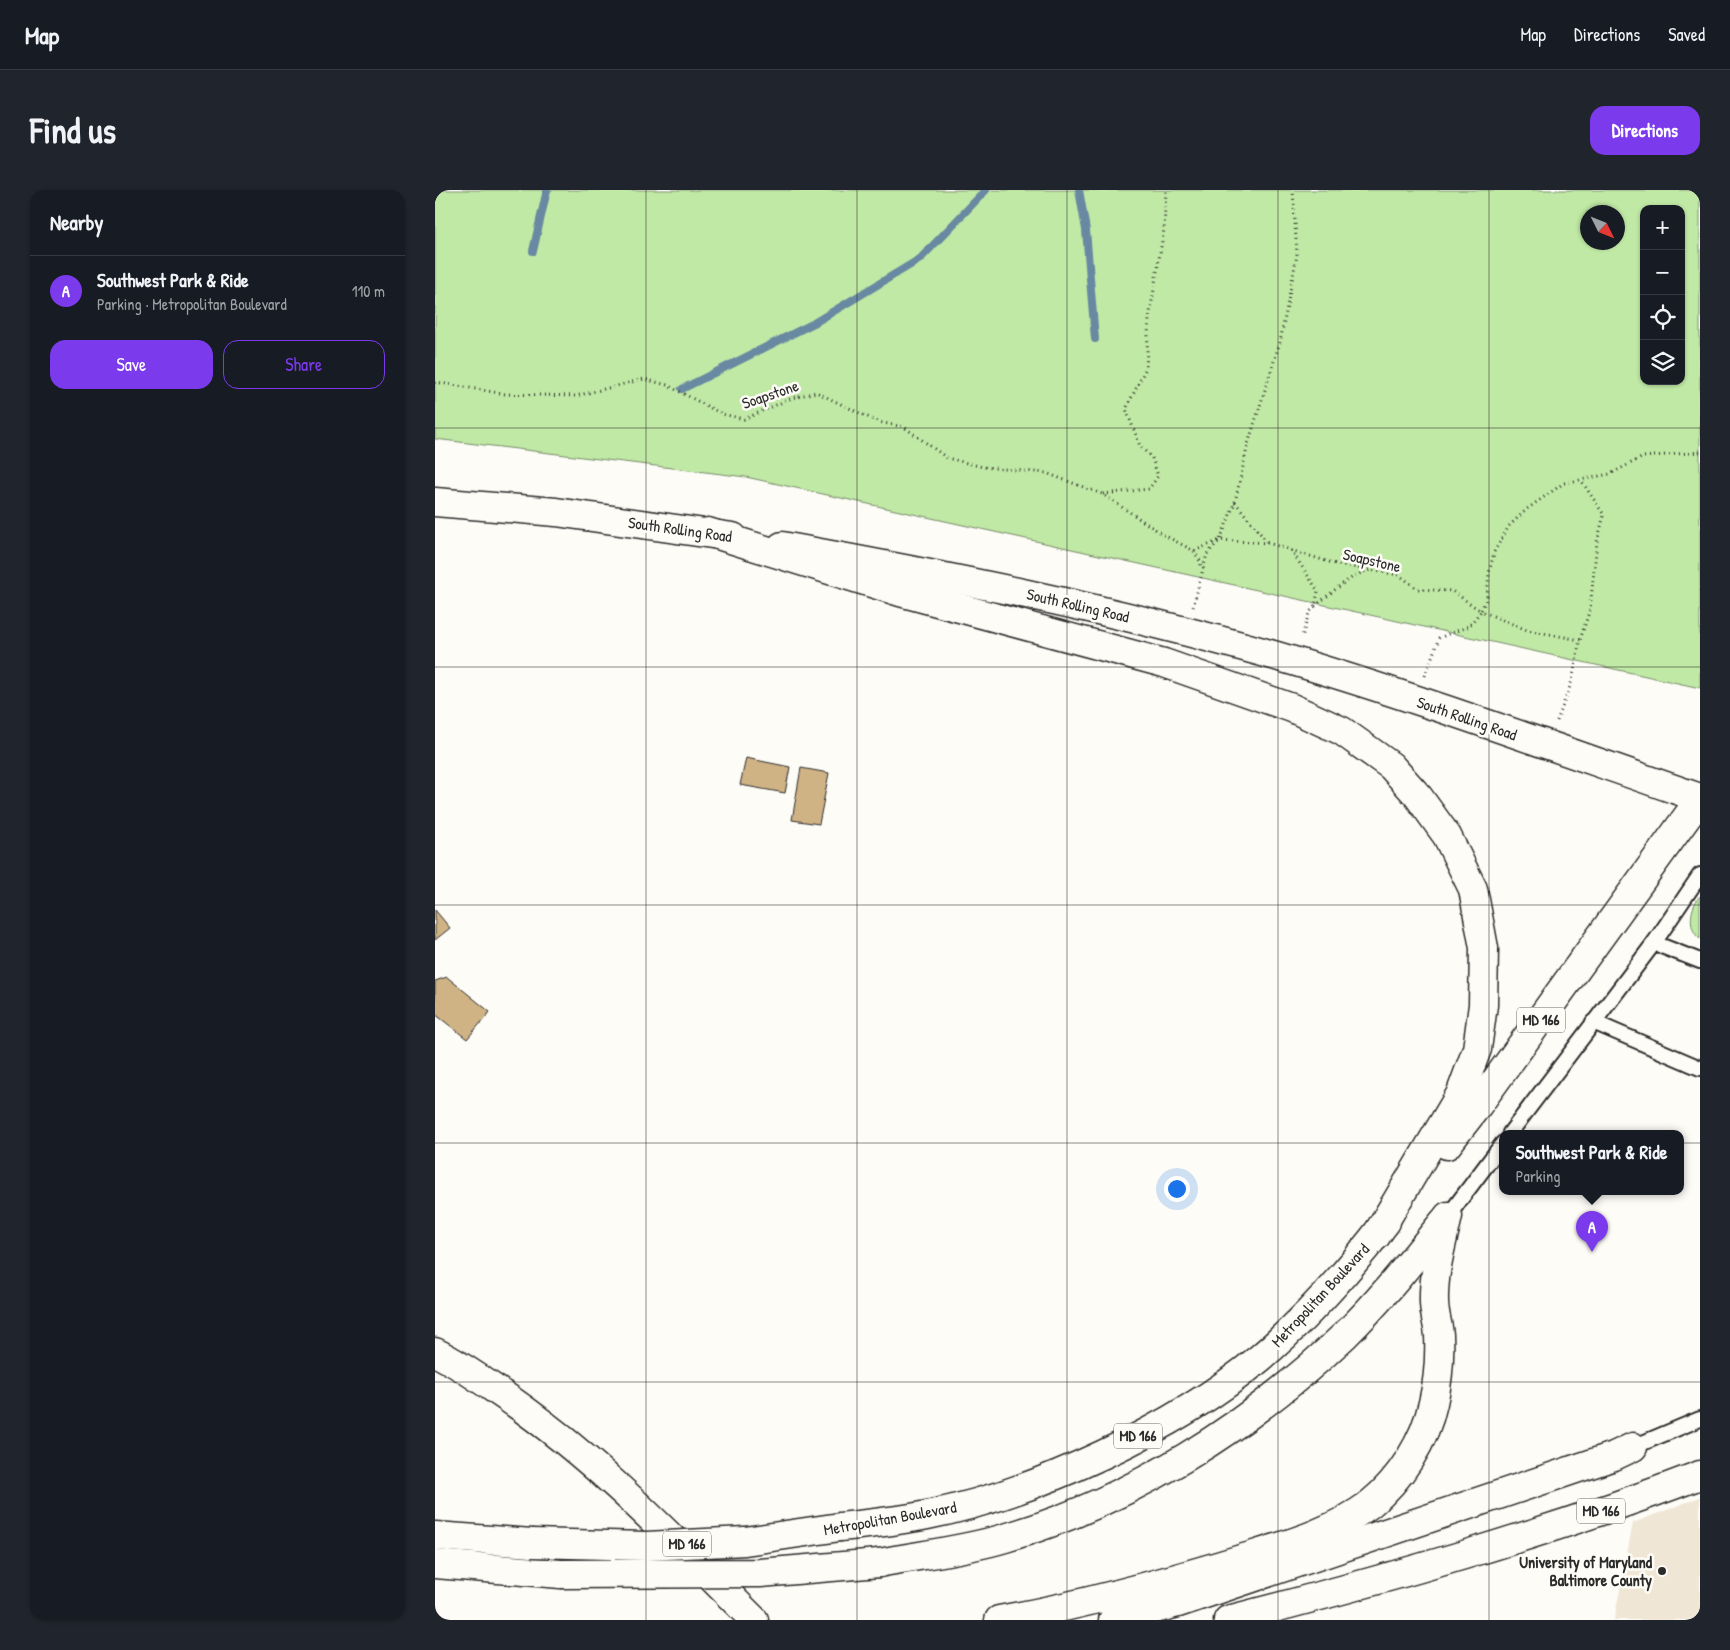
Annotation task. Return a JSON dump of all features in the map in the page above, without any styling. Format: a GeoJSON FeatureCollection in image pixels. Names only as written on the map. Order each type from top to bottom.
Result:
{"type":"FeatureCollection","features":[{"type":"Feature","properties":{"kind":"main road","name":"South Rolling Road"},"geometry":{"type":"LineString","coordinates":[[435,502],[557,512],[709,532],[945,575],[1187,632],[1294,662],[1417,700],[1700,799]]}},
{"type":"Feature","properties":{"kind":"main road"},"geometry":{"type":"LineString","coordinates":[[709,532],[900,592],[1163,663],[1292,708],[1342,731],[1391,766],[1417,796],[1447,836],[1473,889],[1484,948],[1483,1005],[1477,1049],[1461,1095],[1376,1236]]}},
{"type":"Feature","properties":{"kind":"main road","name":"MD 166"},"geometry":{"type":"LineString","coordinates":[[1376,1236],[1478,1105],[1700,799]]}},
{"type":"Feature","properties":{"kind":"main road"},"geometry":{"type":"LineString","coordinates":[[435,1564],[561,1574],[760,1573],[879,1563],[1004,1538],[1085,1510],[1163,1470],[1220,1436],[1289,1386],[1347,1334],[1449,1216]]}},
{"type":"Feature","properties":{"kind":"main road"},"geometry":{"type":"LineString","coordinates":[[999,1620],[1052,1611],[1170,1581],[1275,1548],[1336,1524],[1370,1504],[1395,1478],[1420,1443],[1433,1404],[1439,1367],[1439,1335],[1434,1301],[1439,1257],[1449,1216]]}},
{"type":"Feature","properties":{"kind":"main road","name":"Metropolitan Boulevard"},"geometry":{"type":"LineString","coordinates":[[435,1536],[532,1543],[646,1546],[735,1542],[927,1516],[991,1499],[1062,1472],[1155,1427],[1201,1401],[1260,1358],[1315,1305],[1376,1236]]}},
{"type":"Feature","properties":{"kind":"main road"},"geometry":{"type":"LineString","coordinates":[[435,1352],[453,1361],[536,1416],[629,1495],[754,1620]]}},
{"type":"Feature","properties":{"kind":"main road"},"geometry":{"type":"LineString","coordinates":[[1113,1620],[1178,1603],[1633,1447]]}},
{"type":"Feature","properties":{"kind":"main road","name":"MD 166"},"geometry":{"type":"LineString","coordinates":[[1228,1620],[1341,1591],[1501,1545],[1700,1475]]}},
{"type":"Feature","properties":{"kind":"lane"},"geometry":{"type":"LineString","coordinates":[[1512,1130],[1654,943],[1700,875]]}},
{"type":"Feature","properties":{"kind":"lane"},"geometry":{"type":"LineString","coordinates":[[1654,943],[1700,961]]}},
{"type":"Feature","properties":{"kind":"lane"},"geometry":{"type":"LineString","coordinates":[[1593,1022],[1700,1068]]}},
{"type":"Feature","properties":{"kind":"lane"},"geometry":{"type":"LineString","coordinates":[[1449,1216],[1499,1148]]}},
{"type":"Feature","properties":{"kind":"lane"},"geometry":{"type":"LineString","coordinates":[[1633,1447],[1700,1420]]}},
{"type":"Feature","properties":{"kind":"path","name":"Soapstone"},"geometry":{"type":"LineString","coordinates":[[1102,494],[1149,489],[1159,476],[1152,458],[1141,446],[1126,409],[1146,368],[1149,319],[1164,229],[1166,190]]}},
{"type":"Feature","properties":{"kind":"path"},"geometry":{"type":"LineString","coordinates":[[1187,632],[1207,554],[1220,540],[1235,502],[1251,436],[1280,342],[1297,255],[1293,190]]}},
{"type":"Feature","properties":{"kind":"path","name":"Soapstone"},"geometry":{"type":"LineString","coordinates":[[435,382],[505,394],[575,396],[644,379],[667,385],[722,414],[744,419],[792,398],[816,392],[879,422],[904,427],[947,458],[983,467],[1046,473],[1102,494],[1165,535],[1194,551],[1220,540],[1268,544],[1339,565],[1373,569],[1399,576],[1418,589],[1452,591],[1481,611],[1527,630],[1580,640]]}},
{"type":"Feature","properties":{"kind":"path"},"geometry":{"type":"LineString","coordinates":[[1417,700],[1439,638],[1469,626],[1481,611],[1487,597],[1489,573],[1494,552],[1509,526],[1527,509],[1564,483],[1609,474],[1643,457],[1700,452]]}},
{"type":"Feature","properties":{"kind":"path"},"geometry":{"type":"LineString","coordinates":[[1548,746],[1572,681],[1580,640],[1589,609],[1597,542],[1604,515],[1581,480]]}},
{"type":"Feature","properties":{"kind":"path"},"geometry":{"type":"LineString","coordinates":[[1235,502],[1257,526],[1268,544]]}},
{"type":"Feature","properties":{"kind":"path"},"geometry":{"type":"LineString","coordinates":[[1290,550],[1318,591],[1315,606]]}},
{"type":"Feature","properties":{"kind":"path"},"geometry":{"type":"LineString","coordinates":[[1194,551],[1200,561],[1201,572]]}},
{"type":"Feature","properties":{"kind":"path"},"geometry":{"type":"LineString","coordinates":[[1294,662],[1309,613],[1342,583],[1359,573],[1373,569]]}},
{"type":"Feature","properties":{"kind":"shaded area","name":"University of Maryland Baltimore County"},"geometry":{"type":"Polygon","coordinates":[[[1700,1497],[1700,1620],[1614,1620],[1633,1523],[1700,1497]]]}},
{"type":"Feature","properties":{"kind":"green space"},"geometry":{"type":"Polygon","coordinates":[[[435,190],[1700,190],[1700,688],[746,477],[435,439],[435,190]]]}},
{"type":"Feature","properties":{"kind":"green space"},"geometry":{"type":"Polygon","coordinates":[[[1700,896],[1700,939],[1693,930],[1691,918],[1694,906],[1700,896]]]}},
{"type":"Feature","properties":{"kind":"building"},"geometry":{"type":"Polygon","coordinates":[[[746,758],[790,767],[785,793],[740,785],[746,758]]]}},
{"type":"Feature","properties":{"kind":"building"},"geometry":{"type":"Polygon","coordinates":[[[801,768],[829,773],[819,824],[792,820],[801,768]]]}},
{"type":"Feature","properties":{"kind":"building"},"geometry":{"type":"Polygon","coordinates":[[[435,910],[450,928],[435,940],[435,910]]]}},
{"type":"Feature","properties":{"kind":"building"},"geometry":{"type":"Polygon","coordinates":[[[447,977],[490,1012],[467,1039],[435,1014],[435,981],[447,977]]]}},
{"type":"Feature","properties":{"kind":"waterway"},"geometry":{"type":"LineString","coordinates":[[533,251],[547,190]]}},
{"type":"Feature","properties":{"kind":"waterway"},"geometry":{"type":"LineString","coordinates":[[682,389],[814,323],[920,259],[986,190]]}},
{"type":"Feature","properties":{"kind":"waterway"},"geometry":{"type":"LineString","coordinates":[[1079,190],[1086,230],[1095,339]]}},
{"type":"Feature","properties":{"kind":"place","name":"Southwest Park & Ride"},"geometry":{"type":"Point","coordinates":[1592,1252]}},
{"type":"Feature","properties":{"kind":"place","name":"University of Maryland Baltimore County"},"geometry":{"type":"Point","coordinates":[1662,1571]}}]}
